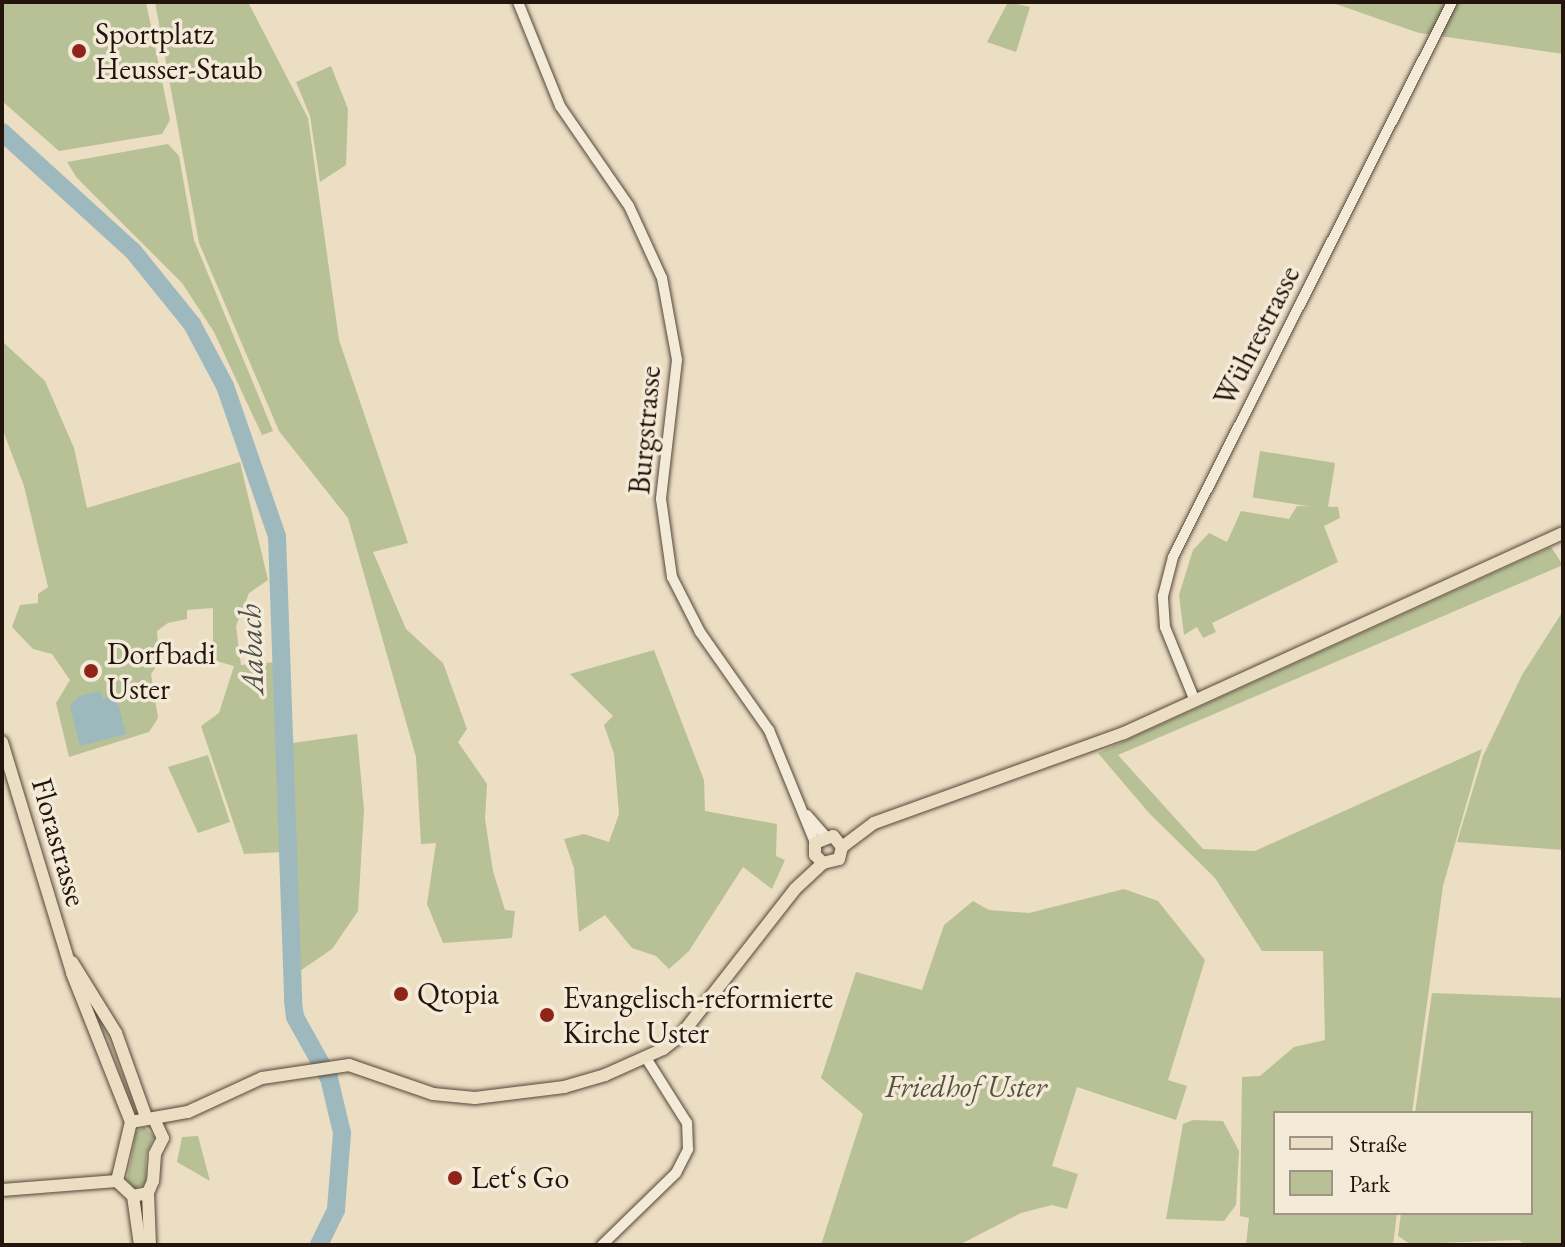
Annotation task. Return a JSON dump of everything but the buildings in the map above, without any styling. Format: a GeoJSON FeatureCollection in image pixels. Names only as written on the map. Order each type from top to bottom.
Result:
{"type":"FeatureCollection","features":[{"type":"Feature","properties":{"kind":"main road"},"geometry":{"type":"LineString","coordinates":[[117,1181],[131,1122],[188,1112],[262,1078],[339,1066],[367,1068],[433,1094],[475,1098],[564,1087],[646,1058],[681,1035],[826,847],[874,823],[1124,733],[1563,533]]}},
{"type":"Feature","properties":{"kind":"main road","name":"Florastrasse"},"geometry":{"type":"LineString","coordinates":[[2,742],[67,956],[131,1122]]}},
{"type":"Feature","properties":{"kind":"main road","name":"Florastrasse"},"geometry":{"type":"LineString","coordinates":[[67,956],[110,1021],[150,1118],[163,1138]]}},
{"type":"Feature","properties":{"kind":"main road"},"geometry":{"type":"LineString","coordinates":[[150,1245],[148,1193],[163,1138],[188,1112]]}},
{"type":"Feature","properties":{"kind":"main road"},"geometry":{"type":"LineString","coordinates":[[2,1190],[117,1181],[133,1196],[140,1245]]}},
{"type":"Feature","properties":{"kind":"main road"},"geometry":{"type":"LineString","coordinates":[[133,1196],[148,1193]]}},
{"type":"Feature","properties":{"kind":"street","name":"Burgstrasse"},"geometry":{"type":"LineString","coordinates":[[518,2],[560,106],[629,206],[662,278],[677,360],[661,499],[672,577],[692,619],[769,730],[807,815],[826,847]]}},
{"type":"Feature","properties":{"kind":"street","name":"Wührestrasse"},"geometry":{"type":"LineString","coordinates":[[1195,701],[1165,627],[1163,596],[1173,557],[1452,2]]}},
{"type":"Feature","properties":{"kind":"street"},"geometry":{"type":"LineString","coordinates":[[602,1245],[676,1173],[688,1149],[687,1123],[646,1058]]}},
{"type":"Feature","properties":{"kind":"green space","name":"Sportplatz Heusser-Staub"},"geometry":{"type":"Polygon","coordinates":[[[2,2],[146,2],[170,120],[162,134],[59,151],[2,101],[2,2]]]}},
{"type":"Feature","properties":{"kind":"green space"},"geometry":{"type":"Polygon","coordinates":[[[155,2],[248,2],[308,118],[339,340],[408,543],[373,552],[406,629],[443,663],[467,729],[458,742],[487,784],[485,819],[493,871],[505,910],[515,911],[512,938],[443,943],[427,904],[436,843],[421,844],[416,757],[348,518],[279,431],[199,243],[155,2]]]}},
{"type":"Feature","properties":{"kind":"green space"},"geometry":{"type":"Polygon","coordinates":[[[1008,2],[1030,7],[1016,52],[987,42],[1008,2]]]}},
{"type":"Feature","properties":{"kind":"green space"},"geometry":{"type":"Polygon","coordinates":[[[1330,2],[1563,2],[1563,54],[1419,33],[1330,2]]]}},
{"type":"Feature","properties":{"kind":"green space"},"geometry":{"type":"Polygon","coordinates":[[[331,66],[348,109],[346,165],[320,182],[310,116],[296,82],[331,66]]]}},
{"type":"Feature","properties":{"kind":"green space"},"geometry":{"type":"Polygon","coordinates":[[[168,144],[179,156],[194,240],[273,431],[262,435],[214,332],[182,283],[77,178],[67,162],[168,144]]]}},
{"type":"Feature","properties":{"kind":"green space"},"geometry":{"type":"Polygon","coordinates":[[[2,341],[45,381],[74,448],[87,508],[240,462],[268,580],[249,593],[236,626],[241,665],[277,662],[282,852],[244,854],[201,726],[219,713],[234,666],[213,660],[213,608],[187,610],[187,619],[168,623],[157,631],[159,662],[151,674],[158,718],[149,732],[69,757],[56,703],[70,680],[52,654],[33,649],[12,627],[20,605],[38,603],[38,594],[48,587],[24,486],[2,428],[2,341]]]}},
{"type":"Feature","properties":{"kind":"green space"},"geometry":{"type":"Polygon","coordinates":[[[1260,451],[1335,463],[1328,509],[1253,497],[1260,451]]]}},
{"type":"Feature","properties":{"kind":"green space"},"geometry":{"type":"Polygon","coordinates":[[[1297,506],[1338,507],[1340,518],[1324,526],[1338,562],[1212,623],[1216,632],[1203,638],[1197,627],[1184,635],[1179,595],[1193,550],[1209,533],[1227,542],[1241,511],[1289,519],[1297,506]]]}},
{"type":"Feature","properties":{"kind":"green space"},"geometry":{"type":"Polygon","coordinates":[[[1551,547],[1563,565],[1118,755],[1203,849],[1255,851],[1482,749],[1443,886],[1412,1111],[1273,1111],[1273,1215],[1397,1215],[1393,1245],[1246,1245],[1249,1218],[1240,1216],[1242,1077],[1260,1076],[1294,1047],[1325,1040],[1323,951],[1262,951],[1215,878],[1149,813],[1098,753],[1551,547]]]}},
{"type":"Feature","properties":{"kind":"green space"},"geometry":{"type":"Polygon","coordinates":[[[1563,611],[1563,850],[1457,842],[1483,756],[1522,675],[1563,611]]]}},
{"type":"Feature","properties":{"kind":"green space"},"geometry":{"type":"Polygon","coordinates":[[[654,650],[704,780],[705,811],[777,824],[776,856],[785,860],[772,889],[743,867],[689,951],[669,969],[656,956],[632,948],[605,915],[579,932],[574,868],[564,839],[584,834],[609,842],[619,814],[614,754],[604,725],[613,716],[570,674],[654,650]]]}},
{"type":"Feature","properties":{"kind":"green space"},"geometry":{"type":"Polygon","coordinates":[[[357,734],[364,810],[358,911],[332,949],[297,973],[292,743],[357,734]]]}},
{"type":"Feature","properties":{"kind":"green space"},"geometry":{"type":"Polygon","coordinates":[[[208,755],[230,822],[198,833],[168,767],[208,755]]]}},
{"type":"Feature","properties":{"kind":"green space","name":"Friedhof Uster"},"geometry":{"type":"Polygon","coordinates":[[[1124,889],[1158,901],[1205,960],[1168,1080],[1187,1086],[1176,1120],[1077,1087],[1052,1166],[1078,1174],[1067,1209],[1052,1205],[1021,1213],[959,1245],[821,1245],[863,1114],[821,1078],[856,972],[922,990],[944,925],[973,901],[989,910],[1029,913],[1124,889]]]}},
{"type":"Feature","properties":{"kind":"green space"},"geometry":{"type":"Polygon","coordinates":[[[1432,993],[1563,998],[1563,1245],[1524,1245],[1519,1240],[1410,1244],[1398,1236],[1401,1215],[1533,1215],[1533,1111],[1415,1111],[1432,993]]]}},
{"type":"Feature","properties":{"kind":"green space"},"geometry":{"type":"Polygon","coordinates":[[[1193,1120],[1223,1121],[1239,1151],[1236,1205],[1224,1221],[1166,1219],[1183,1124],[1193,1120]]]}},
{"type":"Feature","properties":{"kind":"green space"},"geometry":{"type":"Polygon","coordinates":[[[144,1127],[154,1136],[146,1156],[146,1183],[134,1189],[127,1180],[136,1132],[144,1127]]]}},
{"type":"Feature","properties":{"kind":"green space"},"geometry":{"type":"Polygon","coordinates":[[[198,1136],[210,1181],[177,1162],[182,1137],[198,1136]]]}},
{"type":"Feature","properties":{"kind":"water"},"geometry":{"type":"Polygon","coordinates":[[[100,691],[103,699],[116,696],[126,734],[80,746],[70,706],[79,696],[100,691]]]}},
{"type":"Feature","properties":{"kind":"waterway","name":"Aabach"},"geometry":{"type":"LineString","coordinates":[[2,132],[133,251],[192,324],[225,386],[277,536],[293,1001],[295,1017],[329,1078],[342,1133],[336,1210],[319,1245]]}},
{"type":"Feature","properties":{"kind":"place","name":"Sportplatz Heusser-Staub"},"geometry":{"type":"Point","coordinates":[79,51]}},
{"type":"Feature","properties":{"kind":"place","name":"Dorfbadi Uster"},"geometry":{"type":"Point","coordinates":[91,671]}},
{"type":"Feature","properties":{"kind":"place","name":"Qtopia"},"geometry":{"type":"Point","coordinates":[401,994]}},
{"type":"Feature","properties":{"kind":"place","name":"Evangelisch-reformierte Kirche Uster"},"geometry":{"type":"Point","coordinates":[547,1015]}},
{"type":"Feature","properties":{"kind":"place","name":"Let‘s Go"},"geometry":{"type":"Point","coordinates":[455,1178]}}]}
